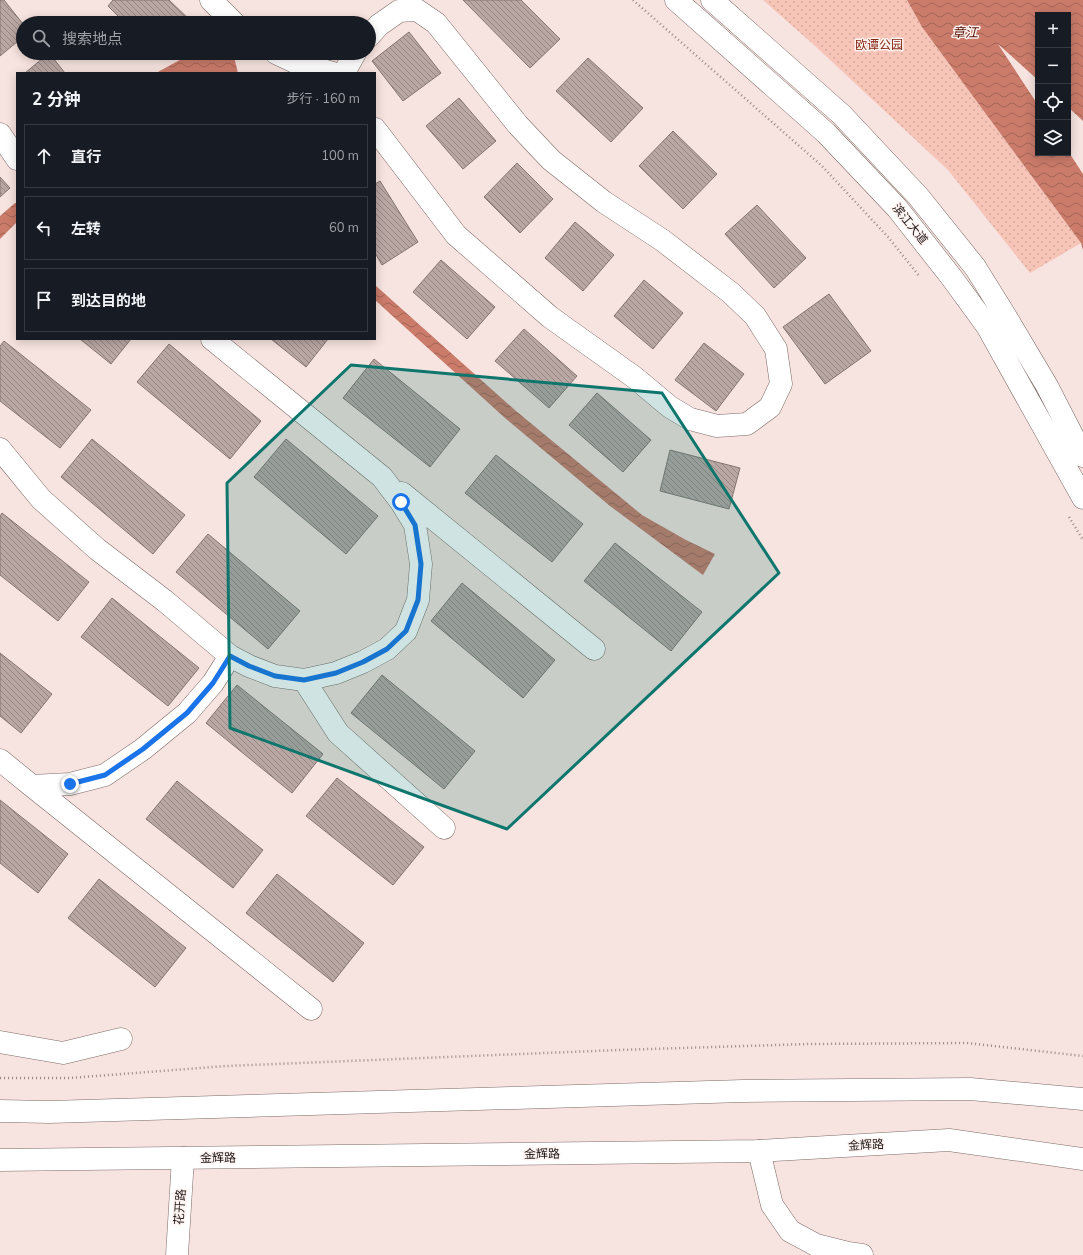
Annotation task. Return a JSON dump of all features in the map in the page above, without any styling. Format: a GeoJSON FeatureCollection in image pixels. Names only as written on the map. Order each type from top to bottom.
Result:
{"type":"FeatureCollection","features":[{"type":"Feature","properties":{"kind":"street"},"geometry":{"type":"LineString","coordinates":[[211,0],[227,16]]}},
{"type":"Feature","properties":{"kind":"street","name":"滨江大道"},"geometry":{"type":"LineString","coordinates":[[676,0],[826,133],[898,208],[987,326],[1083,498]]}},
{"type":"Feature","properties":{"kind":"street","name":"滨江大道"},"geometry":{"type":"LineString","coordinates":[[712,0],[842,115],[918,196],[975,267],[1047,386],[1083,456]]}},
{"type":"Feature","properties":{"kind":"street"},"geometry":{"type":"LineString","coordinates":[[376,28],[399,11],[417,10],[436,23],[518,125],[551,160],[604,202],[662,240],[731,293],[755,316],[776,349],[781,384],[770,407],[747,424],[717,426],[690,419],[670,407],[634,378],[550,317],[456,235],[376,130]]}},
{"type":"Feature","properties":{"kind":"street"},"geometry":{"type":"LineString","coordinates":[[291,60],[330,72]]}},
{"type":"Feature","properties":{"kind":"street"},"geometry":{"type":"LineString","coordinates":[[344,72],[350,60]]}},
{"type":"Feature","properties":{"kind":"street"},"geometry":{"type":"LineString","coordinates":[[0,134],[16,158]]}},
{"type":"Feature","properties":{"kind":"street"},"geometry":{"type":"LineString","coordinates":[[213,340],[594,649]]}},
{"type":"Feature","properties":{"kind":"street"},"geometry":{"type":"LineString","coordinates":[[0,449],[41,499],[92,544],[230,656],[249,666],[275,676],[304,680],[336,673],[363,662],[387,649],[406,631],[418,600],[421,564],[415,525],[401,502],[382,477]]}},
{"type":"Feature","properties":{"kind":"street"},"geometry":{"type":"LineString","coordinates":[[32,786],[70,784],[105,775],[143,749],[187,713],[213,683],[230,656]]}},
{"type":"Feature","properties":{"kind":"street"},"geometry":{"type":"LineString","coordinates":[[304,680],[338,733],[444,828]]}},
{"type":"Feature","properties":{"kind":"street"},"geometry":{"type":"LineString","coordinates":[[0,760],[311,1009]]}},
{"type":"Feature","properties":{"kind":"street"},"geometry":{"type":"LineString","coordinates":[[0,1042],[63,1053],[121,1039]]}},
{"type":"Feature","properties":{"kind":"street"},"geometry":{"type":"LineString","coordinates":[[0,1111],[50,1112],[751,1090],[970,1089],[1083,1099]]}},
{"type":"Feature","properties":{"kind":"street","name":"金辉路"},"geometry":{"type":"LineString","coordinates":[[0,1160],[759,1151],[949,1140],[1083,1159]]}},
{"type":"Feature","properties":{"kind":"street"},"geometry":{"type":"LineString","coordinates":[[759,1151],[772,1205],[790,1231],[816,1246],[862,1255]]}},
{"type":"Feature","properties":{"kind":"street","name":"花开路"},"geometry":{"type":"LineString","coordinates":[[177,1255],[183,1158]]}},
{"type":"Feature","properties":{"kind":"path"},"geometry":{"type":"LineString","coordinates":[[632,0],[822,166],[888,237],[920,278]]}},
{"type":"Feature","properties":{"kind":"path"},"geometry":{"type":"LineString","coordinates":[[1068,516],[1083,540]]}},
{"type":"Feature","properties":{"kind":"path"},"geometry":{"type":"LineString","coordinates":[[0,1078],[70,1078],[250,1065],[811,1044],[968,1043],[1083,1056]]}},
{"type":"Feature","properties":{"kind":"highlighted area"},"geometry":{"type":"Polygon","coordinates":[[[351,365],[662,393],[779,573],[507,829],[230,728],[227,483],[351,365]]]}},
{"type":"Feature","properties":{"kind":"green space","name":"欧谭公园"},"geometry":{"type":"Polygon","coordinates":[[[763,0],[907,0],[922,27],[1081,243],[1030,273],[948,170],[814,45],[763,0]]]}},
{"type":"Feature","properties":{"kind":"water","name":"章江"},"geometry":{"type":"Polygon","coordinates":[[[907,0],[1083,0],[1083,121],[1071,110],[1071,12],[1035,12],[1035,77],[998,44],[1035,100],[1035,156],[1071,156],[1083,174],[1083,250],[1081,243],[922,27],[907,0]]]}},
{"type":"Feature","properties":{"kind":"water"},"geometry":{"type":"Polygon","coordinates":[[[180,60],[235,60],[238,72],[158,72],[180,60]]]}},
{"type":"Feature","properties":{"kind":"water"},"geometry":{"type":"Polygon","coordinates":[[[16,203],[16,223],[0,239],[0,216],[16,203]]]}},
{"type":"Feature","properties":{"kind":"water"},"geometry":{"type":"Polygon","coordinates":[[[376,286],[516,411],[642,515],[686,540],[715,554],[703,575],[610,506],[505,418],[376,301],[376,286]]]}},
{"type":"Feature","properties":{"kind":"building"},"geometry":{"type":"Polygon","coordinates":[[[0,0],[4,0],[17,16],[16,43],[0,56],[0,0]]]}},
{"type":"Feature","properties":{"kind":"building"},"geometry":{"type":"Polygon","coordinates":[[[113,0],[169,0],[186,16],[118,16],[108,6],[113,0]]]}},
{"type":"Feature","properties":{"kind":"building"},"geometry":{"type":"Polygon","coordinates":[[[463,0],[521,0],[560,39],[530,68],[463,0]]]}},
{"type":"Feature","properties":{"kind":"building"},"geometry":{"type":"Polygon","coordinates":[[[409,32],[441,73],[403,101],[372,61],[376,60],[376,58],[409,32]]]}},
{"type":"Feature","properties":{"kind":"building"},"geometry":{"type":"Polygon","coordinates":[[[588,58],[643,108],[611,142],[556,91],[588,58]]]}},
{"type":"Feature","properties":{"kind":"building"},"geometry":{"type":"Polygon","coordinates":[[[41,60],[55,60],[64,72],[26,72],[41,60]]]}},
{"type":"Feature","properties":{"kind":"building"},"geometry":{"type":"Polygon","coordinates":[[[459,98],[496,141],[463,169],[426,126],[459,98]]]}},
{"type":"Feature","properties":{"kind":"building"},"geometry":{"type":"Polygon","coordinates":[[[673,131],[717,174],[683,209],[639,166],[673,131]]]}},
{"type":"Feature","properties":{"kind":"building"},"geometry":{"type":"Polygon","coordinates":[[[517,163],[553,199],[520,233],[484,197],[517,163]]]}},
{"type":"Feature","properties":{"kind":"building"},"geometry":{"type":"Polygon","coordinates":[[[0,177],[10,188],[0,197],[0,177]]]}},
{"type":"Feature","properties":{"kind":"building"},"geometry":{"type":"Polygon","coordinates":[[[380,181],[418,242],[382,265],[376,255],[376,183],[380,181]]]}},
{"type":"Feature","properties":{"kind":"building"},"geometry":{"type":"Polygon","coordinates":[[[757,205],[806,258],[774,288],[725,234],[757,205]]]}},
{"type":"Feature","properties":{"kind":"building"},"geometry":{"type":"Polygon","coordinates":[[[575,222],[614,255],[583,291],[545,258],[575,222]]]}},
{"type":"Feature","properties":{"kind":"building"},"geometry":{"type":"Polygon","coordinates":[[[441,260],[495,307],[467,339],[413,292],[441,260]]]}},
{"type":"Feature","properties":{"kind":"building"},"geometry":{"type":"Polygon","coordinates":[[[644,280],[683,313],[653,349],[614,316],[644,280]]]}},
{"type":"Feature","properties":{"kind":"building"},"geometry":{"type":"Polygon","coordinates":[[[829,294],[871,351],[825,384],[783,327],[829,294]]]}},
{"type":"Feature","properties":{"kind":"building"},"geometry":{"type":"Polygon","coordinates":[[[524,329],[577,376],[549,408],[495,361],[524,329]]]}},
{"type":"Feature","properties":{"kind":"building"},"geometry":{"type":"Polygon","coordinates":[[[81,340],[130,340],[111,364],[81,340]]]}},
{"type":"Feature","properties":{"kind":"building"},"geometry":{"type":"Polygon","coordinates":[[[272,340],[327,340],[306,367],[272,340]]]}},
{"type":"Feature","properties":{"kind":"building"},"geometry":{"type":"Polygon","coordinates":[[[4,341],[91,410],[60,448],[0,401],[0,346],[4,341]]]}},
{"type":"Feature","properties":{"kind":"building"},"geometry":{"type":"Polygon","coordinates":[[[704,343],[744,374],[716,411],[675,380],[704,343]]]}},
{"type":"Feature","properties":{"kind":"building"},"geometry":{"type":"Polygon","coordinates":[[[169,344],[261,421],[230,459],[137,382],[169,344]]]}},
{"type":"Feature","properties":{"kind":"building"},"geometry":{"type":"Polygon","coordinates":[[[374,359],[460,429],[430,467],[343,398],[374,359]]]}},
{"type":"Feature","properties":{"kind":"building"},"geometry":{"type":"Polygon","coordinates":[[[597,393],[651,440],[623,472],[569,425],[597,393]]]}},
{"type":"Feature","properties":{"kind":"building"},"geometry":{"type":"Polygon","coordinates":[[[92,439],[185,515],[153,554],[61,477],[92,439]]]}},
{"type":"Feature","properties":{"kind":"building"},"geometry":{"type":"Polygon","coordinates":[[[286,439],[378,516],[346,554],[254,477],[286,439]]]}},
{"type":"Feature","properties":{"kind":"building"},"geometry":{"type":"Polygon","coordinates":[[[670,450],[740,468],[729,509],[660,491],[670,450]]]}},
{"type":"Feature","properties":{"kind":"building"},"geometry":{"type":"Polygon","coordinates":[[[496,455],[583,524],[552,562],[465,493],[496,455]]]}},
{"type":"Feature","properties":{"kind":"building"},"geometry":{"type":"Polygon","coordinates":[[[2,513],[89,582],[58,621],[0,575],[0,516],[2,513]]]}},
{"type":"Feature","properties":{"kind":"building"},"geometry":{"type":"Polygon","coordinates":[[[208,534],[300,611],[268,649],[176,572],[208,534]]]}},
{"type":"Feature","properties":{"kind":"building"},"geometry":{"type":"Polygon","coordinates":[[[615,543],[702,612],[671,651],[584,581],[615,543]]]}},
{"type":"Feature","properties":{"kind":"building"},"geometry":{"type":"Polygon","coordinates":[[[462,583],[555,660],[523,698],[431,621],[462,583]]]}},
{"type":"Feature","properties":{"kind":"building"},"geometry":{"type":"Polygon","coordinates":[[[112,598],[199,668],[168,706],[81,637],[112,598]]]}},
{"type":"Feature","properties":{"kind":"building"},"geometry":{"type":"Polygon","coordinates":[[[0,653],[52,694],[21,733],[0,716],[0,653]]]}},
{"type":"Feature","properties":{"kind":"building"},"geometry":{"type":"Polygon","coordinates":[[[382,675],[475,751],[444,789],[351,713],[382,675]]]}},
{"type":"Feature","properties":{"kind":"building"},"geometry":{"type":"Polygon","coordinates":[[[237,685],[323,754],[292,793],[206,723],[237,685]]]}},
{"type":"Feature","properties":{"kind":"building"},"geometry":{"type":"Polygon","coordinates":[[[337,778],[424,847],[393,885],[306,816],[337,778]]]}},
{"type":"Feature","properties":{"kind":"building"},"geometry":{"type":"Polygon","coordinates":[[[177,781],[263,850],[233,888],[146,819],[177,781]]]}},
{"type":"Feature","properties":{"kind":"building"},"geometry":{"type":"Polygon","coordinates":[[[0,800],[68,854],[38,893],[0,863],[0,800]]]}},
{"type":"Feature","properties":{"kind":"building"},"geometry":{"type":"Polygon","coordinates":[[[277,874],[364,943],[333,982],[246,913],[277,874]]]}},
{"type":"Feature","properties":{"kind":"building"},"geometry":{"type":"Polygon","coordinates":[[[99,879],[186,948],[155,987],[68,918],[99,879]]]}},
{"type":"Feature","properties":{"kind":"route"},"geometry":{"type":"LineString","coordinates":[[70,784],[105,775],[143,749],[187,713],[213,683],[230,656],[249,666],[275,676],[304,680],[336,673],[363,662],[387,649],[406,631],[418,600],[421,564],[415,525],[401,502]]}}]}
